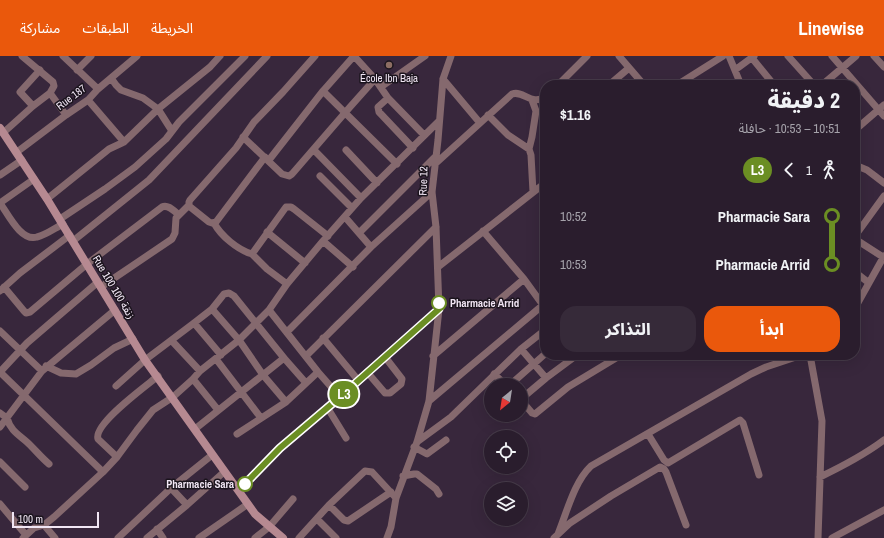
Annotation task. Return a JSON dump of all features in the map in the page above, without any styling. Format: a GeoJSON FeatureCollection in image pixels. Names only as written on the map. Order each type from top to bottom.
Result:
{"type":"FeatureCollection","features":[{"type":"Feature","properties":{"kind":"street"},"geometry":{"type":"LineString","coordinates":[[2,131],[50,94],[54,86],[53,82],[22,56]]}},
{"type":"Feature","properties":{"kind":"street"},"geometry":{"type":"LineString","coordinates":[[62,56],[98,89]]}},
{"type":"Feature","properties":{"kind":"street"},"geometry":{"type":"LineString","coordinates":[[77,70],[91,56]]}},
{"type":"Feature","properties":{"kind":"street","name":"Rue 187"},"geometry":{"type":"LineString","coordinates":[[17,152],[66,114],[88,100],[111,78],[128,58],[137,56]]}},
{"type":"Feature","properties":{"kind":"street"},"geometry":{"type":"LineString","coordinates":[[48,199],[108,149],[124,142],[158,109],[210,67],[220,56]]}},
{"type":"Feature","properties":{"kind":"street"},"geometry":{"type":"LineString","coordinates":[[34,179],[0,203],[20,231],[29,237],[36,238],[61,222],[135,167],[162,142],[179,122],[245,56]]}},
{"type":"Feature","properties":{"kind":"street"},"geometry":{"type":"LineString","coordinates":[[179,215],[167,206],[164,206],[87,264],[28,313],[24,311],[2,289],[149,180],[267,56]]}},
{"type":"Feature","properties":{"kind":"street"},"geometry":{"type":"LineString","coordinates":[[103,472],[0,372],[19,350],[100,285],[172,239],[176,233],[175,221],[189,205],[190,200],[236,148],[254,122],[292,83],[315,56]]}},
{"type":"Feature","properties":{"kind":"street"},"geometry":{"type":"LineString","coordinates":[[214,223],[219,219],[322,91],[354,56],[375,79],[388,98],[424,136]]}},
{"type":"Feature","properties":{"kind":"street"},"geometry":{"type":"LineString","coordinates":[[381,87],[424,56]]}},
{"type":"Feature","properties":{"kind":"street","name":"Rue 12"},"geometry":{"type":"LineString","coordinates":[[387,538],[391,527],[393,495],[403,476],[416,444],[429,401],[439,309],[436,227],[432,192],[443,79],[450,56]]}},
{"type":"Feature","properties":{"kind":"street"},"geometry":{"type":"LineString","coordinates":[[563,80],[587,56]]}},
{"type":"Feature","properties":{"kind":"street"},"geometry":{"type":"LineString","coordinates":[[619,56],[640,80]]}},
{"type":"Feature","properties":{"kind":"street"},"geometry":{"type":"LineString","coordinates":[[686,80],[723,56]]}},
{"type":"Feature","properties":{"kind":"street"},"geometry":{"type":"LineString","coordinates":[[729,56],[739,80]]}},
{"type":"Feature","properties":{"kind":"street"},"geometry":{"type":"LineString","coordinates":[[788,56],[810,80]]}},
{"type":"Feature","properties":{"kind":"street"},"geometry":{"type":"LineString","coordinates":[[832,56],[854,80]]}},
{"type":"Feature","properties":{"kind":"street"},"geometry":{"type":"LineString","coordinates":[[828,80],[856,56]]}},
{"type":"Feature","properties":{"kind":"street"},"geometry":{"type":"LineString","coordinates":[[874,56],[884,67]]}},
{"type":"Feature","properties":{"kind":"street"},"geometry":{"type":"LineString","coordinates":[[735,70],[753,57],[770,80]]}},
{"type":"Feature","properties":{"kind":"street"},"geometry":{"type":"LineString","coordinates":[[615,80],[629,68]]}},
{"type":"Feature","properties":{"kind":"street"},"geometry":{"type":"LineString","coordinates":[[33,106],[20,92],[40,70]]}},
{"type":"Feature","properties":{"kind":"street"},"geometry":{"type":"LineString","coordinates":[[111,78],[122,90],[143,98],[158,109],[172,131]]}},
{"type":"Feature","properties":{"kind":"street"},"geometry":{"type":"LineString","coordinates":[[243,138],[267,158],[282,174],[289,176],[314,150],[345,112],[375,79]]}},
{"type":"Feature","properties":{"kind":"street"},"geometry":{"type":"LineString","coordinates":[[443,79],[480,123]]}},
{"type":"Feature","properties":{"kind":"street"},"geometry":{"type":"LineString","coordinates":[[860,86],[881,108],[884,116]]}},
{"type":"Feature","properties":{"kind":"street"},"geometry":{"type":"LineString","coordinates":[[322,91],[397,164]]}},
{"type":"Feature","properties":{"kind":"street"},"geometry":{"type":"LineString","coordinates":[[359,233],[435,160],[512,94],[518,93],[532,100],[540,99]]}},
{"type":"Feature","properties":{"kind":"street"},"geometry":{"type":"LineString","coordinates":[[50,94],[66,114]]}},
{"type":"Feature","properties":{"kind":"street"},"geometry":{"type":"LineString","coordinates":[[388,98],[378,107],[379,112],[413,148]]}},
{"type":"Feature","properties":{"kind":"street"},"geometry":{"type":"LineString","coordinates":[[88,100],[124,142]]}},
{"type":"Feature","properties":{"kind":"street"},"geometry":{"type":"LineString","coordinates":[[532,100],[536,111],[529,149],[531,155],[533,192]]}},
{"type":"Feature","properties":{"kind":"street"},"geometry":{"type":"LineString","coordinates":[[860,126],[881,108]]}},
{"type":"Feature","properties":{"kind":"street"},"geometry":{"type":"LineString","coordinates":[[488,116],[508,134],[529,149]]}},
{"type":"Feature","properties":{"kind":"street"},"geometry":{"type":"LineString","coordinates":[[0,504],[25,537],[34,528],[44,525],[117,458],[153,410],[172,397],[200,371],[239,340],[269,310],[287,284],[352,208],[439,121]]}},
{"type":"Feature","properties":{"kind":"street","name":"Rue 100 زنقة 100"},"geometry":{"type":"LineString","coordinates":[[2,131],[48,199],[145,360],[158,376],[212,455],[255,514],[282,538]]}},
{"type":"Feature","properties":{"kind":"street"},"geometry":{"type":"LineString","coordinates":[[314,150],[361,198]]}},
{"type":"Feature","properties":{"kind":"street"},"geometry":{"type":"LineString","coordinates":[[346,150],[377,183]]}},
{"type":"Feature","properties":{"kind":"street"},"geometry":{"type":"LineString","coordinates":[[0,175],[22,160]]}},
{"type":"Feature","properties":{"kind":"street"},"geometry":{"type":"LineString","coordinates":[[860,167],[867,170],[884,183]]}},
{"type":"Feature","properties":{"kind":"street"},"geometry":{"type":"LineString","coordinates":[[320,176],[352,208]]}},
{"type":"Feature","properties":{"kind":"street"},"geometry":{"type":"LineString","coordinates":[[438,267],[540,187]]}},
{"type":"Feature","properties":{"kind":"street"},"geometry":{"type":"LineString","coordinates":[[287,332],[353,267],[371,247],[432,192]]}},
{"type":"Feature","properties":{"kind":"street"},"geometry":{"type":"LineString","coordinates":[[860,229],[884,196]]}},
{"type":"Feature","properties":{"kind":"street"},"geometry":{"type":"LineString","coordinates":[[189,205],[202,218],[214,223],[224,237],[252,254],[267,269],[287,284]]}},
{"type":"Feature","properties":{"kind":"street"},"geometry":{"type":"LineString","coordinates":[[252,254],[283,210],[288,207],[294,209],[326,238],[353,267]]}},
{"type":"Feature","properties":{"kind":"street"},"geometry":{"type":"LineString","coordinates":[[345,217],[371,247]]}},
{"type":"Feature","properties":{"kind":"street"},"geometry":{"type":"LineString","coordinates":[[306,356],[436,227]]}},
{"type":"Feature","properties":{"kind":"street"},"geometry":{"type":"LineString","coordinates":[[483,231],[540,300]]}},
{"type":"Feature","properties":{"kind":"street"},"geometry":{"type":"LineString","coordinates":[[267,232],[305,263]]}},
{"type":"Feature","properties":{"kind":"street"},"geometry":{"type":"LineString","coordinates":[[860,242],[884,257],[860,299]]}},
{"type":"Feature","properties":{"kind":"street"},"geometry":{"type":"LineString","coordinates":[[860,276],[869,283]]}},
{"type":"Feature","properties":{"kind":"street"},"geometry":{"type":"LineString","coordinates":[[433,356],[524,279]]}},
{"type":"Feature","properties":{"kind":"street"},"geometry":{"type":"LineString","coordinates":[[116,386],[145,360],[172,341],[212,308],[224,294],[229,293],[234,296],[306,383]]}},
{"type":"Feature","properties":{"kind":"street"},"geometry":{"type":"LineString","coordinates":[[429,401],[540,307]]}},
{"type":"Feature","properties":{"kind":"street"},"geometry":{"type":"LineString","coordinates":[[212,308],[239,340],[263,375],[286,402]]}},
{"type":"Feature","properties":{"kind":"street"},"geometry":{"type":"LineString","coordinates":[[238,490],[280,448],[439,309]]}},
{"type":"Feature","properties":{"kind":"street"},"geometry":{"type":"LineString","coordinates":[[0,427],[44,369],[115,310]]}},
{"type":"Feature","properties":{"kind":"street"},"geometry":{"type":"LineString","coordinates":[[269,310],[318,372],[340,397]]}},
{"type":"Feature","properties":{"kind":"street"},"geometry":{"type":"LineString","coordinates":[[194,323],[261,418]]}},
{"type":"Feature","properties":{"kind":"street"},"geometry":{"type":"LineString","coordinates":[[0,331],[19,350],[44,369],[61,373],[76,374],[114,348],[133,338]]}},
{"type":"Feature","properties":{"kind":"street"},"geometry":{"type":"LineString","coordinates":[[446,440],[427,454],[424,453],[416,444],[451,417],[494,374],[540,334]]}},
{"type":"Feature","properties":{"kind":"street"},"geometry":{"type":"LineString","coordinates":[[323,338],[358,380]]}},
{"type":"Feature","properties":{"kind":"street"},"geometry":{"type":"LineString","coordinates":[[172,341],[200,371]]}},
{"type":"Feature","properties":{"kind":"street"},"geometry":{"type":"LineString","coordinates":[[521,349],[546,378]]}},
{"type":"Feature","properties":{"kind":"street"},"geometry":{"type":"LineString","coordinates":[[367,372],[385,393],[390,393],[402,384],[402,379],[385,357]]}},
{"type":"Feature","properties":{"kind":"street"},"geometry":{"type":"LineString","coordinates":[[195,429],[284,358]]}},
{"type":"Feature","properties":{"kind":"street"},"geometry":{"type":"LineString","coordinates":[[518,378],[540,358]]}},
{"type":"Feature","properties":{"kind":"street"},"geometry":{"type":"LineString","coordinates":[[528,393],[570,360]]}},
{"type":"Feature","properties":{"kind":"street"},"geometry":{"type":"LineString","coordinates":[[528,408],[532,413],[535,414],[568,387],[613,360]]}},
{"type":"Feature","properties":{"kind":"street"},"geometry":{"type":"LineString","coordinates":[[556,536],[579,481],[584,473],[592,466],[751,374],[787,360]]}},
{"type":"Feature","properties":{"kind":"street"},"geometry":{"type":"LineString","coordinates":[[811,360],[822,421],[818,538]]}},
{"type":"Feature","properties":{"kind":"street"},"geometry":{"type":"LineString","coordinates":[[237,434],[286,402],[318,372]]}},
{"type":"Feature","properties":{"kind":"street"},"geometry":{"type":"LineString","coordinates":[[494,374],[498,378]]}},
{"type":"Feature","properties":{"kind":"street"},"geometry":{"type":"LineString","coordinates":[[117,458],[98,439],[98,433],[113,414],[158,376]]}},
{"type":"Feature","properties":{"kind":"street"},"geometry":{"type":"LineString","coordinates":[[193,379],[218,410]]}},
{"type":"Feature","properties":{"kind":"street"},"geometry":{"type":"LineString","coordinates":[[327,407],[346,438]]}},
{"type":"Feature","properties":{"kind":"street"},"geometry":{"type":"LineString","coordinates":[[0,413],[7,418],[8,424],[18,436],[29,444],[49,464]]}},
{"type":"Feature","properties":{"kind":"street"},"geometry":{"type":"LineString","coordinates":[[648,434],[664,460],[668,463],[740,420],[743,423],[759,475]]}},
{"type":"Feature","properties":{"kind":"street"},"geometry":{"type":"LineString","coordinates":[[820,476],[865,454],[884,440]]}},
{"type":"Feature","properties":{"kind":"street"},"geometry":{"type":"LineString","coordinates":[[118,538],[171,488],[212,455]]}},
{"type":"Feature","properties":{"kind":"street"},"geometry":{"type":"LineString","coordinates":[[0,462],[25,487]]}},
{"type":"Feature","properties":{"kind":"street"},"geometry":{"type":"LineString","coordinates":[[556,536],[570,523],[591,509],[660,467],[666,472],[686,525]]}},
{"type":"Feature","properties":{"kind":"street"},"geometry":{"type":"LineString","coordinates":[[299,538],[329,505],[365,471],[372,472],[393,495],[348,521],[344,520],[329,505]]}},
{"type":"Feature","properties":{"kind":"street"},"geometry":{"type":"LineString","coordinates":[[147,538],[187,506],[224,472]]}},
{"type":"Feature","properties":{"kind":"street"},"geometry":{"type":"LineString","coordinates":[[403,476],[417,474],[436,489],[439,494]]}},
{"type":"Feature","properties":{"kind":"street"},"geometry":{"type":"LineString","coordinates":[[171,488],[187,506]]}},
{"type":"Feature","properties":{"kind":"street"},"geometry":{"type":"LineString","coordinates":[[255,538],[269,527],[292,499]]}},
{"type":"Feature","properties":{"kind":"street"},"geometry":{"type":"LineString","coordinates":[[199,538],[209,535],[248,504]]}},
{"type":"Feature","properties":{"kind":"street"},"geometry":{"type":"LineString","coordinates":[[832,538],[884,510]]}},
{"type":"Feature","properties":{"kind":"street"},"geometry":{"type":"LineString","coordinates":[[317,519],[336,538]]}},
{"type":"Feature","properties":{"kind":"street"},"geometry":{"type":"LineString","coordinates":[[44,525],[55,538]]}},
{"type":"Feature","properties":{"kind":"street"},"geometry":{"type":"LineString","coordinates":[[157,529],[163,538]]}},
{"type":"Feature","properties":{"kind":"bus line","name":"L3"},"geometry":{"type":"LineString","coordinates":[[245,484],[280,448],[439,309],[439,303]]}},
{"type":"Feature","properties":{"kind":"place","name":"École Ibn Baja"},"geometry":{"type":"Point","coordinates":[389,65]}},
{"type":"Feature","properties":{"kind":"place","name":"Pharmacie Arrid"},"geometry":{"type":"Point","coordinates":[439,303]}},
{"type":"Feature","properties":{"kind":"place","name":"Pharmacie Sara"},"geometry":{"type":"Point","coordinates":[245,484]}}]}
